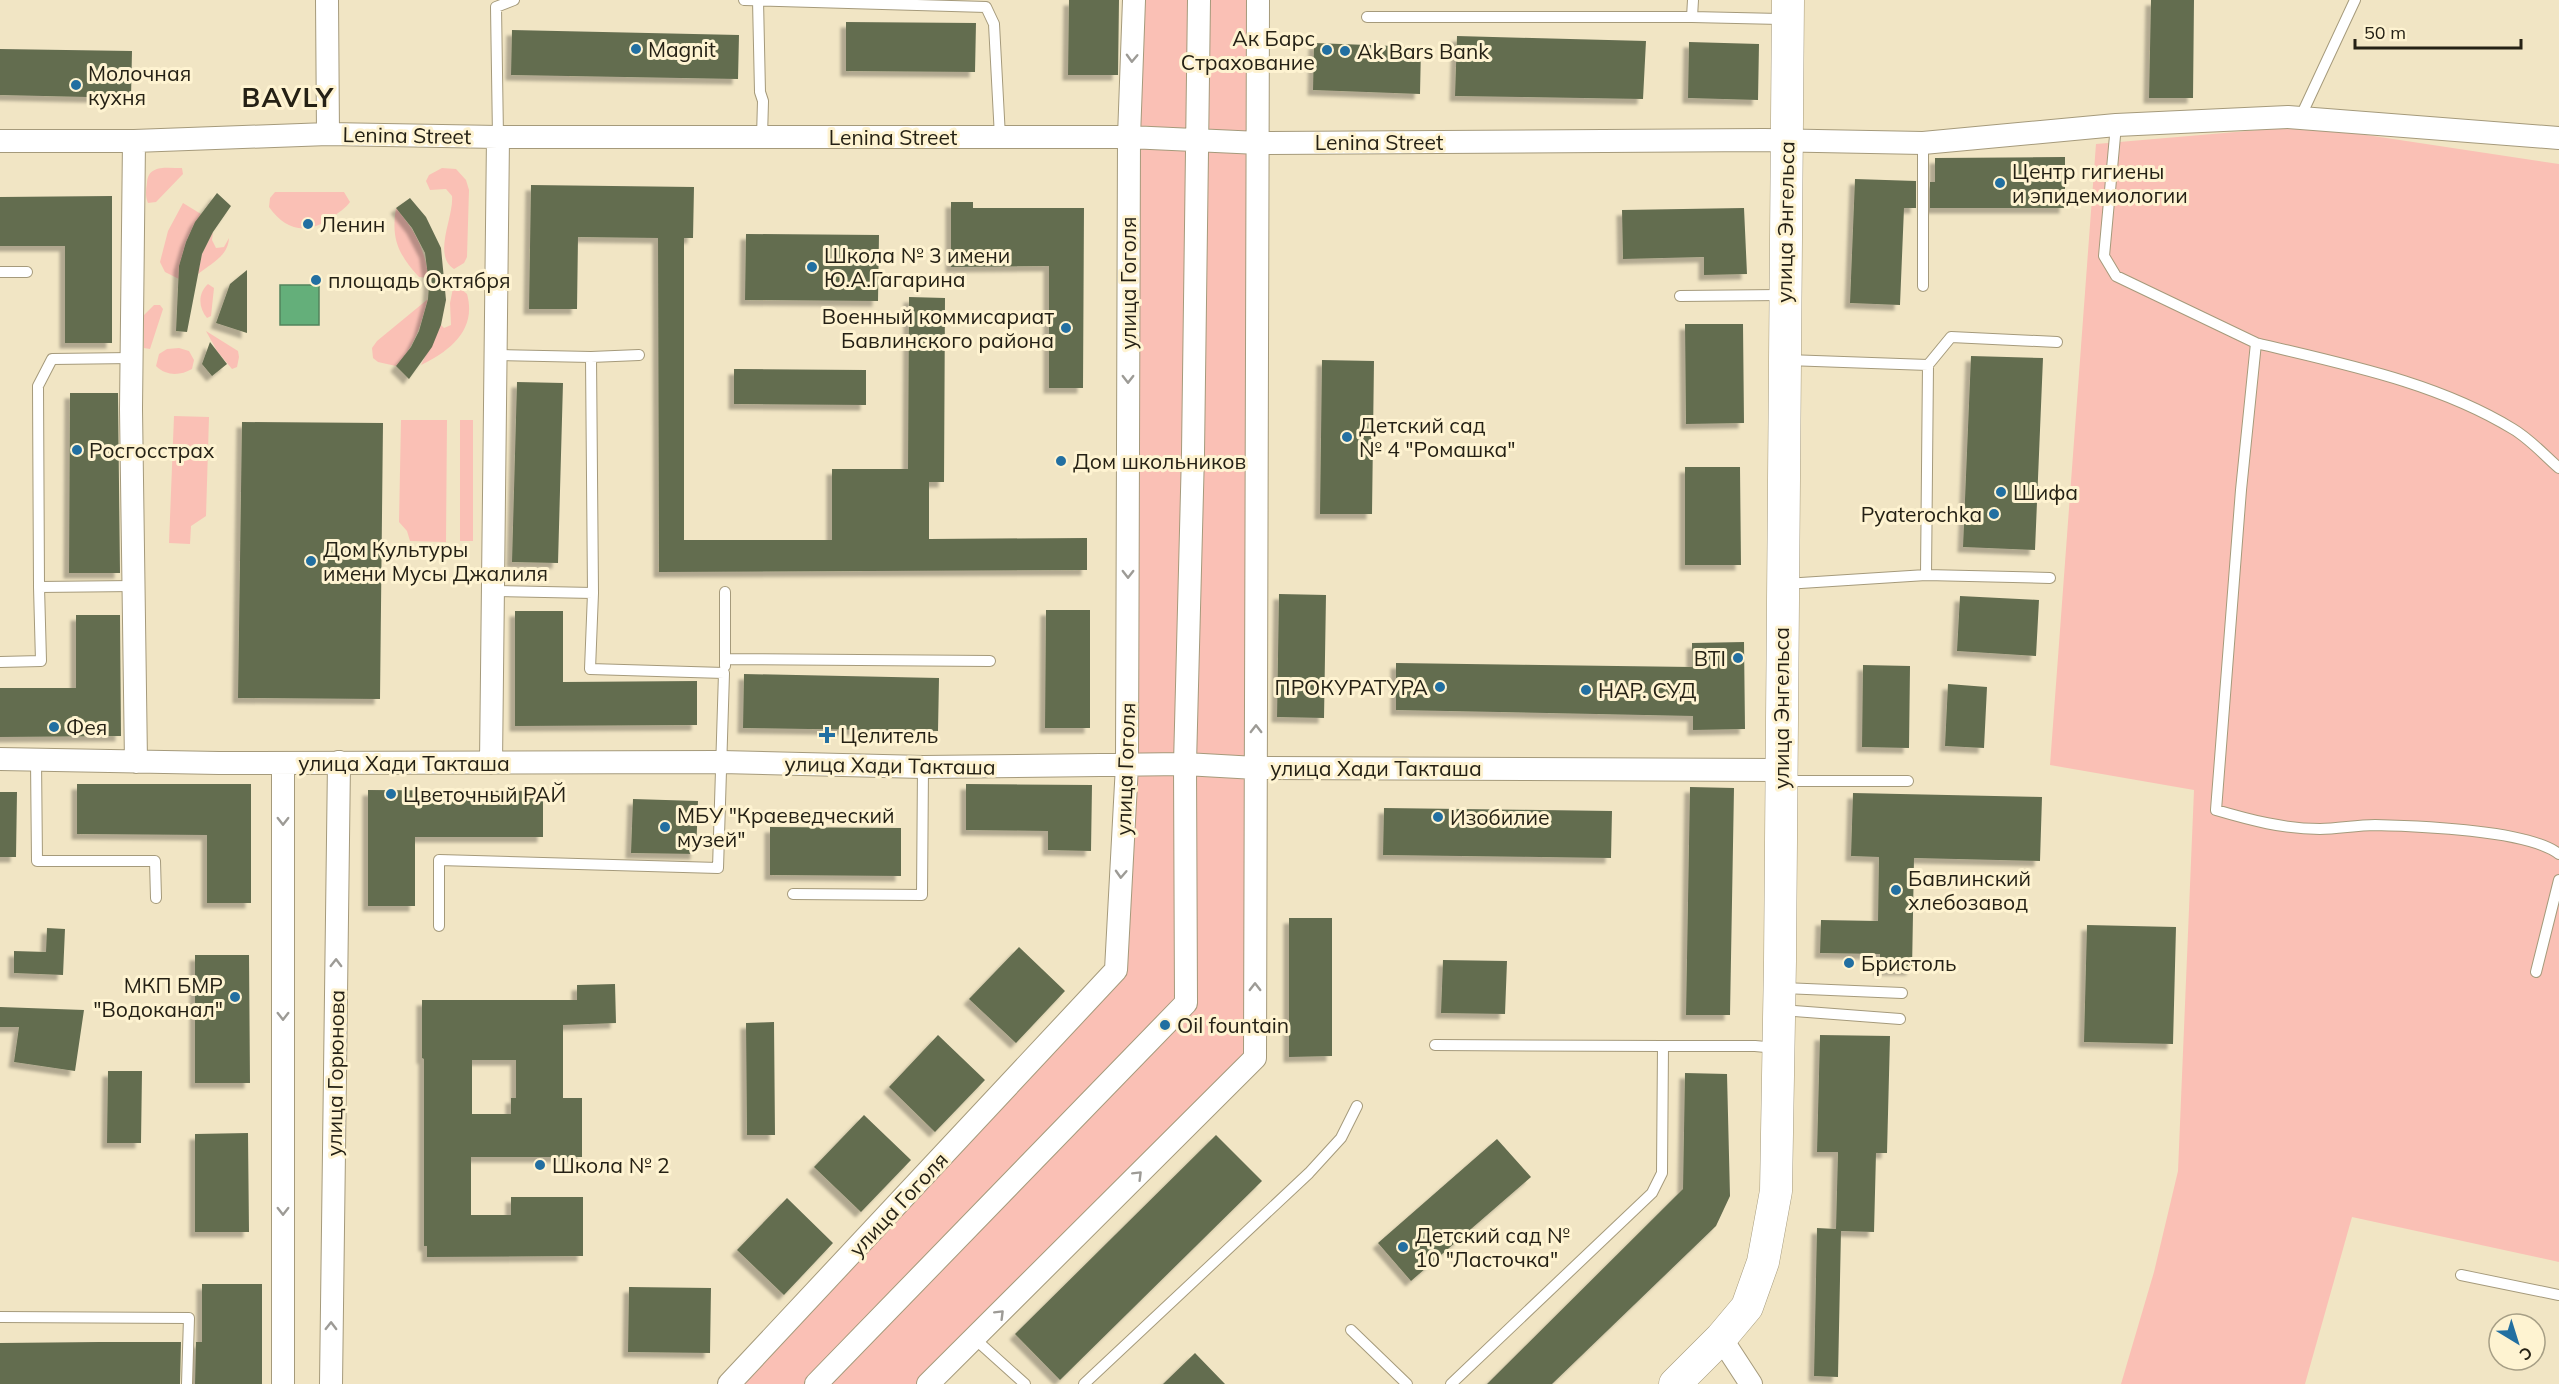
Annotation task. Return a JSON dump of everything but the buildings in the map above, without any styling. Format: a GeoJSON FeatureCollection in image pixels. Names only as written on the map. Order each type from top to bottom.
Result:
{"type":"FeatureCollection","features":[{"type":"Feature","properties":{"kind":"street"},"geometry":{"type":"LineString","coordinates":[[327,0],[328,134]]}},
{"type":"Feature","properties":{"kind":"street","name":"улица Гоголя"},"geometry":{"type":"LineString","coordinates":[[729,1384],[1116,970],[1127,765],[1129,137],[1134,0]]}},
{"type":"Feature","properties":{"kind":"street"},"geometry":{"type":"LineString","coordinates":[[816,1384],[1186,1003],[1185,764],[1200,0]]}},
{"type":"Feature","properties":{"kind":"street"},"geometry":{"type":"LineString","coordinates":[[928,1384],[1255,1058],[1258,0]]}},
{"type":"Feature","properties":{"kind":"street","name":"улица Энгельса"},"geometry":{"type":"LineString","coordinates":[[1675,1384],[1721,1338],[1747,1307],[1763,1262],[1776,1191],[1780,999],[1783,360],[1788,10]]}},
{"type":"Feature","properties":{"kind":"street","name":"Lenina Street"},"geometry":{"type":"LineString","coordinates":[[0,141],[134,141],[328,134],[498,137],[1129,137],[1259,143],[1786,141],[1923,143],[2116,125],[2288,117],[2559,138]]}},
{"type":"Feature","properties":{"kind":"street"},"geometry":{"type":"LineString","coordinates":[[491,763],[498,137]]}},
{"type":"Feature","properties":{"kind":"street"},"geometry":{"type":"LineString","coordinates":[[134,141],[132,358],[136,762]]}},
{"type":"Feature","properties":{"kind":"street","name":"улица Хади Такташа"},"geometry":{"type":"LineString","coordinates":[[0,759],[283,763],[722,762],[923,767],[1185,764],[1256,768],[1781,775]]}},
{"type":"Feature","properties":{"kind":"street","name":"улица Горюнова"},"geometry":{"type":"LineString","coordinates":[[331,1384],[339,762]]}},
{"type":"Feature","properties":{"kind":"street"},"geometry":{"type":"LineString","coordinates":[[283,763],[283,1384]]}},
{"type":"Feature","properties":{"kind":"street"},"geometry":{"type":"LineString","coordinates":[[1721,1338],[1752,1384]]}},
{"type":"Feature","properties":{"kind":"lane"},"geometry":{"type":"LineString","coordinates":[[498,137],[496,8],[514,0]]}},
{"type":"Feature","properties":{"kind":"lane"},"geometry":{"type":"LineString","coordinates":[[744,0],[986,7],[994,24],[1000,137]]}},
{"type":"Feature","properties":{"kind":"lane"},"geometry":{"type":"LineString","coordinates":[[758,0],[760,92],[763,101],[762,137]]}},
{"type":"Feature","properties":{"kind":"lane"},"geometry":{"type":"LineString","coordinates":[[1692,17],[1693,0]]}},
{"type":"Feature","properties":{"kind":"lane"},"geometry":{"type":"LineString","coordinates":[[2300,118],[2355,0]]}},
{"type":"Feature","properties":{"kind":"lane"},"geometry":{"type":"LineString","coordinates":[[1367,17],[1692,17],[1788,10]]}},
{"type":"Feature","properties":{"kind":"lane"},"geometry":{"type":"LineString","coordinates":[[2116,125],[2104,255],[2116,276],[2256,344],[2341,364],[2423,388],[2472,407],[2515,430],[2559,468]]}},
{"type":"Feature","properties":{"kind":"lane"},"geometry":{"type":"LineString","coordinates":[[1923,143],[1923,286]]}},
{"type":"Feature","properties":{"kind":"lane"},"geometry":{"type":"LineString","coordinates":[[0,272],[27,272]]}},
{"type":"Feature","properties":{"kind":"lane"},"geometry":{"type":"LineString","coordinates":[[1680,296],[1784,295]]}},
{"type":"Feature","properties":{"kind":"lane"},"geometry":{"type":"LineString","coordinates":[[1926,575],[1928,365],[1950,337],[2057,342]]}},
{"type":"Feature","properties":{"kind":"lane"},"geometry":{"type":"LineString","coordinates":[[2256,344],[2241,490],[2216,810],[2261,823],[2308,828],[2372,825],[2439,828],[2503,836],[2551,848],[2559,854]]}},
{"type":"Feature","properties":{"kind":"lane"},"geometry":{"type":"LineString","coordinates":[[496,355],[591,357],[639,355]]}},
{"type":"Feature","properties":{"kind":"lane"},"geometry":{"type":"LineString","coordinates":[[591,357],[593,593],[590,669],[724,673]]}},
{"type":"Feature","properties":{"kind":"lane"},"geometry":{"type":"LineString","coordinates":[[0,662],[41,661],[38,386],[52,359],[132,358]]}},
{"type":"Feature","properties":{"kind":"lane"},"geometry":{"type":"LineString","coordinates":[[1783,360],[1928,365]]}},
{"type":"Feature","properties":{"kind":"lane"},"geometry":{"type":"LineString","coordinates":[[1782,584],[1926,575],[2050,578]]}},
{"type":"Feature","properties":{"kind":"lane"},"geometry":{"type":"LineString","coordinates":[[39,587],[135,586]]}},
{"type":"Feature","properties":{"kind":"lane"},"geometry":{"type":"LineString","coordinates":[[492,591],[593,593]]}},
{"type":"Feature","properties":{"kind":"lane"},"geometry":{"type":"LineString","coordinates":[[439,926],[439,860],[718,868],[725,592]]}},
{"type":"Feature","properties":{"kind":"lane"},"geometry":{"type":"LineString","coordinates":[[725,659],[990,660]]}},
{"type":"Feature","properties":{"kind":"lane"},"geometry":{"type":"LineString","coordinates":[[36,760],[37,861],[155,861],[156,898]]}},
{"type":"Feature","properties":{"kind":"lane"},"geometry":{"type":"LineString","coordinates":[[793,894],[922,895],[923,767]]}},
{"type":"Feature","properties":{"kind":"lane"},"geometry":{"type":"LineString","coordinates":[[1781,775],[1908,781]]}},
{"type":"Feature","properties":{"kind":"lane"},"geometry":{"type":"LineString","coordinates":[[2536,972],[2559,880]]}},
{"type":"Feature","properties":{"kind":"lane"},"geometry":{"type":"LineString","coordinates":[[1780,999],[1902,993]]}},
{"type":"Feature","properties":{"kind":"lane"},"geometry":{"type":"LineString","coordinates":[[1780,999],[1900,1019]]}},
{"type":"Feature","properties":{"kind":"lane"},"geometry":{"type":"LineString","coordinates":[[1435,1045],[1755,1046],[1778,1049]]}},
{"type":"Feature","properties":{"kind":"lane"},"geometry":{"type":"LineString","coordinates":[[1451,1384],[1652,1193],[1662,1173],[1663,1046]]}},
{"type":"Feature","properties":{"kind":"lane"},"geometry":{"type":"LineString","coordinates":[[1084,1384],[1309,1173],[1341,1138],[1357,1106]]}},
{"type":"Feature","properties":{"kind":"lane"},"geometry":{"type":"LineString","coordinates":[[2461,1275],[2559,1295]]}},
{"type":"Feature","properties":{"kind":"lane"},"geometry":{"type":"LineString","coordinates":[[0,1317],[189,1317],[187,1384]]}},
{"type":"Feature","properties":{"kind":"lane"},"geometry":{"type":"LineString","coordinates":[[1351,1330],[1407,1384]]}},
{"type":"Feature","properties":{"kind":"lane"},"geometry":{"type":"LineString","coordinates":[[975,1339],[1025,1384]]}},
{"type":"Feature","properties":{"kind":"shaded area"},"geometry":{"type":"Polygon","coordinates":[[[1134,0],[1258,0],[1255,1058],[928,1384],[729,1384],[1116,970],[1134,0]]]}},
{"type":"Feature","properties":{"kind":"shaded area"},"geometry":{"type":"Polygon","coordinates":[[[2307,126],[2559,164],[2559,1262],[2352,1217],[2305,1384],[2121,1384],[2154,1272],[2178,1171],[2194,790],[2050,765],[2096,144],[2307,126]]]}},
{"type":"Feature","properties":{"kind":"shaded area"},"geometry":{"type":"Polygon","coordinates":[[[159,168],[182,168],[183,174],[156,202],[148,203],[146,191],[148,177],[151,173],[159,168]]]}},
{"type":"Feature","properties":{"kind":"shaded area"},"geometry":{"type":"Polygon","coordinates":[[[442,168],[456,169],[466,180],[469,190],[467,257],[464,263],[454,269],[448,263],[444,245],[452,196],[446,189],[430,190],[426,181],[429,175],[442,168]]]}},
{"type":"Feature","properties":{"kind":"shaded area"},"geometry":{"type":"Polygon","coordinates":[[[275,192],[344,192],[350,202],[341,211],[314,227],[297,228],[282,221],[269,207],[270,198],[275,192]]]}},
{"type":"Feature","properties":{"kind":"shaded area"},"geometry":{"type":"Polygon","coordinates":[[[183,203],[201,214],[186,242],[179,279],[165,272],[160,262],[168,231],[183,203]]]}},
{"type":"Feature","properties":{"kind":"shaded area"},"geometry":{"type":"Polygon","coordinates":[[[396,208],[418,241],[425,258],[429,278],[419,277],[401,253],[395,229],[396,208]]]}},
{"type":"Feature","properties":{"kind":"shaded area"},"geometry":{"type":"Polygon","coordinates":[[[213,232],[212,240],[216,248],[224,247],[229,238],[226,250],[198,274],[202,254],[213,232]]]}},
{"type":"Feature","properties":{"kind":"shaded area"},"geometry":{"type":"Polygon","coordinates":[[[454,283],[467,294],[469,307],[464,329],[451,346],[421,365],[441,325],[444,328],[451,325],[450,303],[454,283]]]}},
{"type":"Feature","properties":{"kind":"shaded area"},"geometry":{"type":"Polygon","coordinates":[[[208,284],[214,288],[211,316],[207,318],[200,300],[208,284]]]}},
{"type":"Feature","properties":{"kind":"shaded area"},"geometry":{"type":"Polygon","coordinates":[[[280,285],[319,285],[319,325],[280,325],[280,285]]]}},
{"type":"Feature","properties":{"kind":"shaded area"},"geometry":{"type":"Polygon","coordinates":[[[428,299],[413,343],[403,359],[396,366],[378,362],[373,358],[372,348],[377,341],[428,299]]]}},
{"type":"Feature","properties":{"kind":"shaded area"},"geometry":{"type":"Polygon","coordinates":[[[154,305],[160,305],[163,309],[150,349],[144,348],[144,315],[154,305]]]}},
{"type":"Feature","properties":{"kind":"shaded area"},"geometry":{"type":"Polygon","coordinates":[[[206,331],[238,351],[237,367],[232,369],[217,351],[206,331]]]}},
{"type":"Feature","properties":{"kind":"shaded area"},"geometry":{"type":"Polygon","coordinates":[[[179,348],[189,351],[194,360],[192,369],[173,374],[164,372],[156,366],[159,354],[167,349],[179,348]]]}},
{"type":"Feature","properties":{"kind":"shaded area"},"geometry":{"type":"Polygon","coordinates":[[[174,416],[209,417],[206,516],[191,526],[190,544],[169,543],[174,416]]]}},
{"type":"Feature","properties":{"kind":"shaded area"},"geometry":{"type":"Polygon","coordinates":[[[401,420],[447,420],[446,542],[410,541],[407,531],[399,522],[401,420]]]}},
{"type":"Feature","properties":{"kind":"shaded area"},"geometry":{"type":"Polygon","coordinates":[[[460,420],[473,420],[473,541],[460,541],[460,420]]]}},
{"type":"Feature","properties":{"kind":"place","name":"Magnit"},"geometry":{"type":"Point","coordinates":[636,49]}},
{"type":"Feature","properties":{"kind":"place","name":"Ак Барс Страхование"},"geometry":{"type":"Point","coordinates":[1327,50]}},
{"type":"Feature","properties":{"kind":"place","name":"Ak Bars Bank"},"geometry":{"type":"Point","coordinates":[1345,51]}},
{"type":"Feature","properties":{"kind":"place","name":"Молочная кухня"},"geometry":{"type":"Point","coordinates":[76,85]}},
{"type":"Feature","properties":{"kind":"place","name":"Центр гигиены и эпидемиологии"},"geometry":{"type":"Point","coordinates":[2000,183]}},
{"type":"Feature","properties":{"kind":"place","name":"Ленин"},"geometry":{"type":"Point","coordinates":[308,224]}},
{"type":"Feature","properties":{"kind":"place","name":"Школа № 3 имени Ю.А.Гагарина"},"geometry":{"type":"Point","coordinates":[812,267]}},
{"type":"Feature","properties":{"kind":"place","name":"площадь Октября"},"geometry":{"type":"Point","coordinates":[316,280]}},
{"type":"Feature","properties":{"kind":"place","name":"Военный коммисариат Бавлинского района"},"geometry":{"type":"Point","coordinates":[1066,328]}},
{"type":"Feature","properties":{"kind":"place","name":"Детский сад № 4 \"Ромашка\""},"geometry":{"type":"Point","coordinates":[1347,437]}},
{"type":"Feature","properties":{"kind":"place","name":"Росгосстрах"},"geometry":{"type":"Point","coordinates":[77,450]}},
{"type":"Feature","properties":{"kind":"place","name":"Дом школьников"},"geometry":{"type":"Point","coordinates":[1061,461]}},
{"type":"Feature","properties":{"kind":"place","name":"Шифа"},"geometry":{"type":"Point","coordinates":[2001,492]}},
{"type":"Feature","properties":{"kind":"place","name":"Pyaterochka"},"geometry":{"type":"Point","coordinates":[1994,514]}},
{"type":"Feature","properties":{"kind":"place","name":"Дом Культуры имени Мусы Джалиля"},"geometry":{"type":"Point","coordinates":[311,561]}},
{"type":"Feature","properties":{"kind":"place","name":"BTI"},"geometry":{"type":"Point","coordinates":[1738,658]}},
{"type":"Feature","properties":{"kind":"place","name":"ПРОКУРАТУРА"},"geometry":{"type":"Point","coordinates":[1440,687]}},
{"type":"Feature","properties":{"kind":"place","name":"НАР. СУД"},"geometry":{"type":"Point","coordinates":[1586,690]}},
{"type":"Feature","properties":{"kind":"place","name":"Фея"},"geometry":{"type":"Point","coordinates":[54,727]}},
{"type":"Feature","properties":{"kind":"place","name":"Целитель"},"geometry":{"type":"Point","coordinates":[827,735]}},
{"type":"Feature","properties":{"kind":"place","name":"Цветочный РАЙ"},"geometry":{"type":"Point","coordinates":[391,794]}},
{"type":"Feature","properties":{"kind":"place","name":"Изобилие"},"geometry":{"type":"Point","coordinates":[1438,817]}},
{"type":"Feature","properties":{"kind":"place","name":"МБУ \"Краеведческий музей\""},"geometry":{"type":"Point","coordinates":[665,827]}},
{"type":"Feature","properties":{"kind":"place","name":"Бавлинский хлебозавод"},"geometry":{"type":"Point","coordinates":[1896,890]}},
{"type":"Feature","properties":{"kind":"place","name":"Бристоль"},"geometry":{"type":"Point","coordinates":[1849,963]}},
{"type":"Feature","properties":{"kind":"place","name":"МКП БМР \"Водоканал\""},"geometry":{"type":"Point","coordinates":[235,997]}},
{"type":"Feature","properties":{"kind":"place","name":"Oil fountain"},"geometry":{"type":"Point","coordinates":[1165,1025]}},
{"type":"Feature","properties":{"kind":"place","name":"Школа № 2"},"geometry":{"type":"Point","coordinates":[540,1165]}},
{"type":"Feature","properties":{"kind":"place","name":"Детский сад № 10 \"Ласточка\""},"geometry":{"type":"Point","coordinates":[1403,1247]}},
{"type":"Feature","properties":{"kind":"district","name":"BAVLY"},"geometry":{"type":"Point","coordinates":[288,97]}}]}
